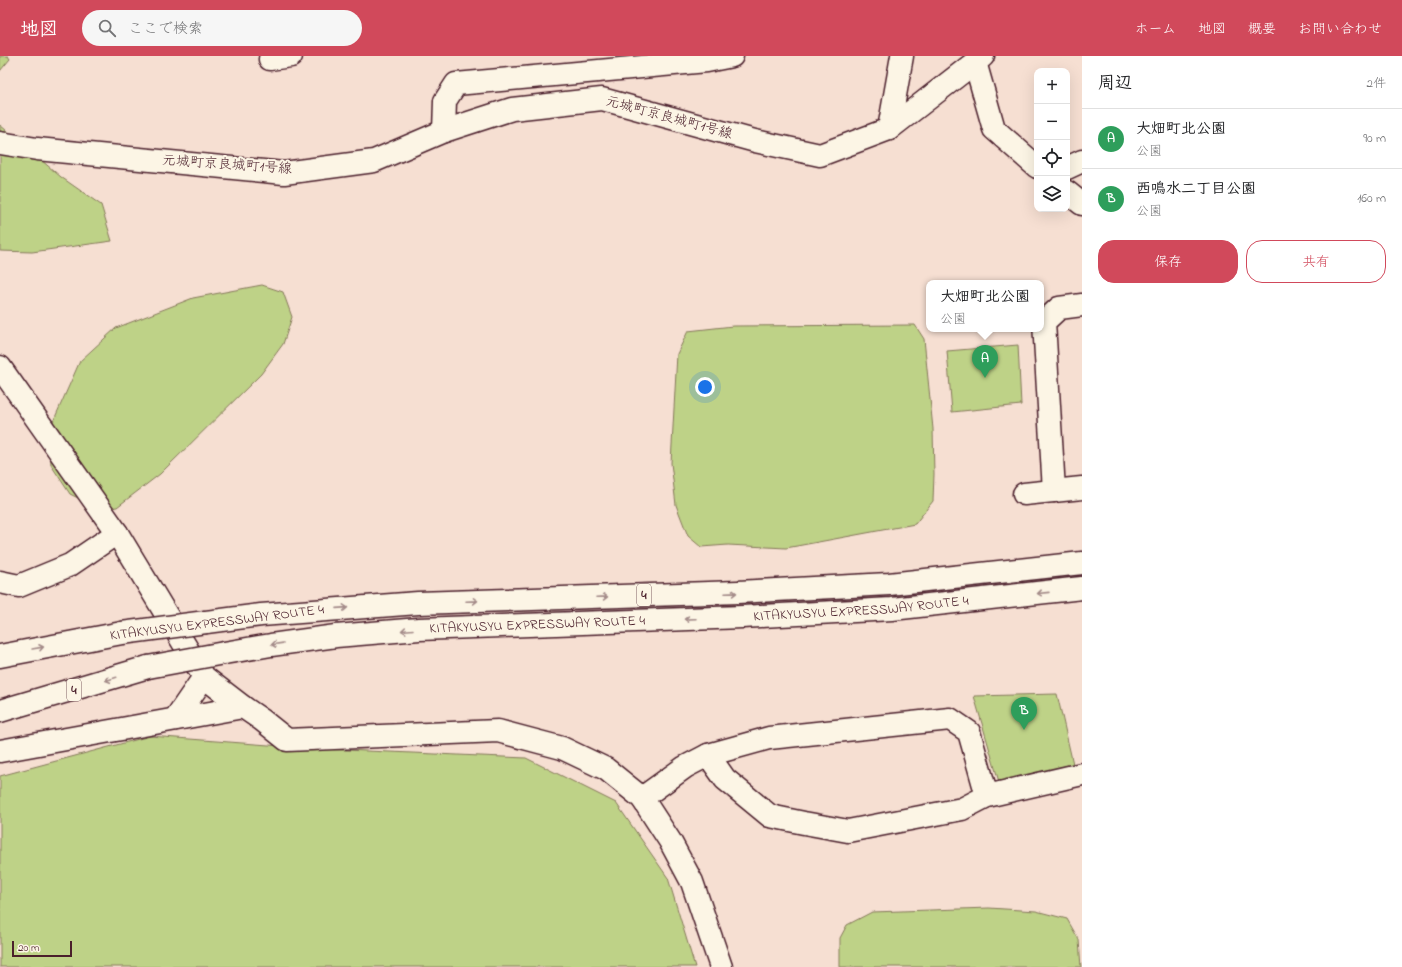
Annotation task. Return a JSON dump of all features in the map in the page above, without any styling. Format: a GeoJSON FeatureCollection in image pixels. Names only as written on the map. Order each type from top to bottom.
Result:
{"type":"FeatureCollection","features":[{"type":"Feature","properties":{"kind":"main road"},"geometry":{"type":"LineString","coordinates":[[272,56],[270,59],[291,56]]}},
{"type":"Feature","properties":{"kind":"main road"},"geometry":{"type":"LineString","coordinates":[[444,131],[445,101],[456,84],[707,60],[732,56]]}},
{"type":"Feature","properties":{"kind":"main road"},"geometry":{"type":"LineString","coordinates":[[889,129],[902,56]]}},
{"type":"Feature","properties":{"kind":"main road"},"geometry":{"type":"LineString","coordinates":[[979,59],[994,129],[1034,163]]}},
{"type":"Feature","properties":{"kind":"main road","name":"元城町京良城町1号線"},"geometry":{"type":"LineString","coordinates":[[0,143],[37,149],[284,173],[374,162],[444,131],[512,109],[602,99],[755,141],[820,155],[889,129],[979,59]]}},
{"type":"Feature","properties":{"kind":"main road"},"geometry":{"type":"LineString","coordinates":[[1070,167],[1082,161]]}},
{"type":"Feature","properties":{"kind":"main road"},"geometry":{"type":"LineString","coordinates":[[1070,194],[1082,204]]}},
{"type":"Feature","properties":{"kind":"main road"},"geometry":{"type":"LineString","coordinates":[[1054,491],[1044,322],[1059,308],[1082,305]]}},
{"type":"Feature","properties":{"kind":"main road"},"geometry":{"type":"LineString","coordinates":[[0,367],[117,533],[204,677],[287,740],[498,731],[562,748],[606,769],[642,798],[670,841],[692,882],[721,967]]}},
{"type":"Feature","properties":{"kind":"main road"},"geometry":{"type":"LineString","coordinates":[[1024,494],[1082,488]]}},
{"type":"Feature","properties":{"kind":"main road"},"geometry":{"type":"LineString","coordinates":[[0,582],[19,586],[70,565],[117,533]]}},
{"type":"Feature","properties":{"kind":"main road","name":"KITAKYUSYU EXPRESSWAY ROUTE 4"},"geometry":{"type":"LineString","coordinates":[[0,656],[122,633],[261,615],[418,603],[738,592],[889,584],[1082,563]]}},
{"type":"Feature","properties":{"kind":"main road","name":"KITAKYUSYU EXPRESSWAY ROUTE 4"},"geometry":{"type":"LineString","coordinates":[[0,712],[148,667],[224,653],[329,637],[420,629],[742,617],[892,609],[1082,588]]}},
{"type":"Feature","properties":{"kind":"main road"},"geometry":{"type":"LineString","coordinates":[[175,719],[204,677]]}},
{"type":"Feature","properties":{"kind":"main road"},"geometry":{"type":"LineString","coordinates":[[0,751],[243,707]]}},
{"type":"Feature","properties":{"kind":"main road"},"geometry":{"type":"LineString","coordinates":[[642,798],[684,767],[708,755],[769,738],[950,719],[969,732],[987,796]]}},
{"type":"Feature","properties":{"kind":"main road"},"geometry":{"type":"LineString","coordinates":[[708,755],[725,778],[770,816],[848,831],[962,809],[987,796],[1082,774]]}},
{"type":"Feature","properties":{"kind":"green space"},"geometry":{"type":"Polygon","coordinates":[[[0,56],[8,56],[10,59],[0,71],[0,56]]]}},
{"type":"Feature","properties":{"kind":"green space"},"geometry":{"type":"Polygon","coordinates":[[[0,125],[61,177],[101,205],[112,241],[32,252],[0,251],[0,125]]]}},
{"type":"Feature","properties":{"kind":"green space"},"geometry":{"type":"Polygon","coordinates":[[[262,285],[283,292],[292,317],[283,344],[261,374],[160,474],[117,507],[100,509],[70,494],[51,465],[49,431],[80,361],[116,328],[193,298],[262,285]]]}},
{"type":"Feature","properties":{"kind":"green space"},"geometry":{"type":"Polygon","coordinates":[[[915,325],[924,339],[933,429],[934,474],[933,501],[915,524],[786,548],[728,545],[701,547],[688,536],[676,505],[671,463],[677,354],[688,331],[733,326],[915,325]]]}},
{"type":"Feature","properties":{"kind":"green space"},"geometry":{"type":"Polygon","coordinates":[[[1018,345],[1021,405],[952,412],[947,351],[1018,345]]]}},
{"type":"Feature","properties":{"kind":"green space"},"geometry":{"type":"Polygon","coordinates":[[[1057,694],[1073,764],[999,782],[974,696],[1057,694]]]}},
{"type":"Feature","properties":{"kind":"green space"},"geometry":{"type":"Polygon","coordinates":[[[150,736],[321,749],[526,758],[616,803],[668,878],[695,967],[0,967],[0,776],[150,736]]]}},
{"type":"Feature","properties":{"kind":"green space"},"geometry":{"type":"Polygon","coordinates":[[[989,908],[1036,911],[1067,919],[1079,940],[1081,967],[840,967],[840,938],[847,925],[872,912],[989,908]]]}},
{"type":"Feature","properties":{"kind":"place","name":"大畑町北公園"},"geometry":{"type":"Point","coordinates":[985,378]}},
{"type":"Feature","properties":{"kind":"place","name":"西鳴水二丁目公園"},"geometry":{"type":"Point","coordinates":[1024,730]}}]}
